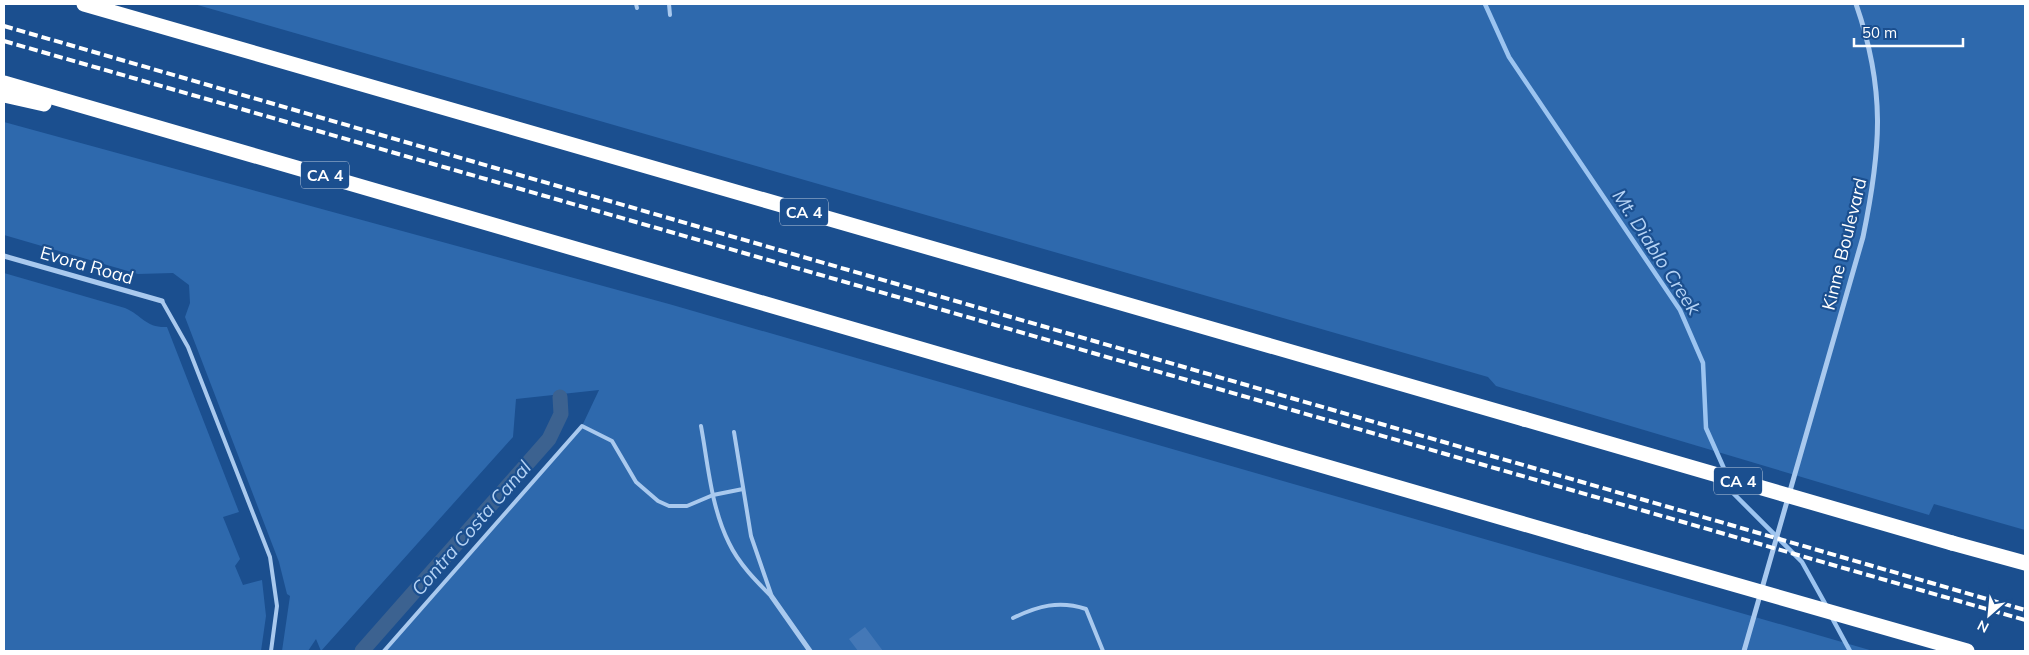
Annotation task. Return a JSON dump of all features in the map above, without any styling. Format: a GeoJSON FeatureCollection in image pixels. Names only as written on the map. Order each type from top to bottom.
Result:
{"type":"FeatureCollection","features":[{"type":"Feature","properties":{"kind":"highway","name":"CA 4"},"geometry":{"type":"LineString","coordinates":[[84,4],[2025,564]]}},
{"type":"Feature","properties":{"kind":"highway","name":"CA 4"},"geometry":{"type":"LineString","coordinates":[[4,83],[1967,651]]}},
{"type":"Feature","properties":{"kind":"highway"},"geometry":{"type":"LineString","coordinates":[[4,95],[175,132]]}},
{"type":"Feature","properties":{"kind":"street","name":"Kinne Boulevard"},"geometry":{"type":"LineString","coordinates":[[1744,651],[1767,578],[1863,237],[1874,185],[1879,112],[1869,47],[1856,4]]}},
{"type":"Feature","properties":{"kind":"street","name":"Evora Road"},"geometry":{"type":"LineString","coordinates":[[4,256],[162,300]]}},
{"type":"Feature","properties":{"kind":"street"},"geometry":{"type":"LineString","coordinates":[[772,597],[810,651]]}},
{"type":"Feature","properties":{"kind":"lane"},"geometry":{"type":"LineString","coordinates":[[669,4],[670,15]]}},
{"type":"Feature","properties":{"kind":"lane"},"geometry":{"type":"LineString","coordinates":[[162,300],[188,347],[270,557],[275,581],[277,606],[272,651]]}},
{"type":"Feature","properties":{"kind":"lane"},"geometry":{"type":"LineString","coordinates":[[384,651],[582,426],[612,441],[636,482],[658,501],[668,506],[687,506],[713,495],[743,489]]}},
{"type":"Feature","properties":{"kind":"lane"},"geometry":{"type":"LineString","coordinates":[[701,426],[713,495],[729,543],[742,564],[772,597]]}},
{"type":"Feature","properties":{"kind":"lane"},"geometry":{"type":"LineString","coordinates":[[734,432],[751,536],[772,597]]}},
{"type":"Feature","properties":{"kind":"lane"},"geometry":{"type":"LineString","coordinates":[[1013,618],[1036,608],[1055,604],[1074,605],[1086,609],[1103,651]]}},
{"type":"Feature","properties":{"kind":"shaded area"},"geometry":{"type":"Polygon","coordinates":[[[194,4],[2025,4],[2025,530],[1934,504],[1929,515],[1496,386],[1488,377],[194,4]]]}},
{"type":"Feature","properties":{"kind":"shaded area"},"geometry":{"type":"Polygon","coordinates":[[[4,122],[669,304],[1873,651],[384,651],[582,426],[599,390],[516,399],[513,437],[321,651],[316,639],[308,651],[282,651],[290,596],[287,594],[279,562],[185,317],[190,303],[189,285],[173,273],[138,274],[4,235],[4,122]]]}},
{"type":"Feature","properties":{"kind":"shaded area"},"geometry":{"type":"Polygon","coordinates":[[[4,273],[125,308],[149,324],[167,327],[239,512],[223,517],[240,559],[235,566],[243,585],[262,580],[266,616],[261,651],[4,651],[4,273]]]}},
{"type":"Feature","properties":{"kind":"building"},"geometry":{"type":"Polygon","coordinates":[[[865,627],[883,651],[858,651],[849,639],[865,627]]]}},
{"type":"Feature","properties":{"kind":"waterway","name":"Mt. Diablo Creek"},"geometry":{"type":"LineString","coordinates":[[1485,4],[1509,57],[1680,310],[1703,363],[1706,428],[1726,473]]}},
{"type":"Feature","properties":{"kind":"waterway","name":"Contra Costa Canal"},"geometry":{"type":"LineString","coordinates":[[362,651],[549,439],[561,414],[560,397]]}},
{"type":"Feature","properties":{"kind":"waterway","name":"Mt. Diablo Creek"},"geometry":{"type":"LineString","coordinates":[[1730,483],[1734,494],[1802,562],[1827,607]]}},
{"type":"Feature","properties":{"kind":"waterway","name":"Mt. Diablo Creek"},"geometry":{"type":"LineString","coordinates":[[1831,616],[1850,651]]}},
{"type":"Feature","properties":{"kind":"railway"},"geometry":{"type":"LineString","coordinates":[[4,26],[2025,610]]}},
{"type":"Feature","properties":{"kind":"railway"},"geometry":{"type":"LineString","coordinates":[[4,41],[2025,620]]}}]}
